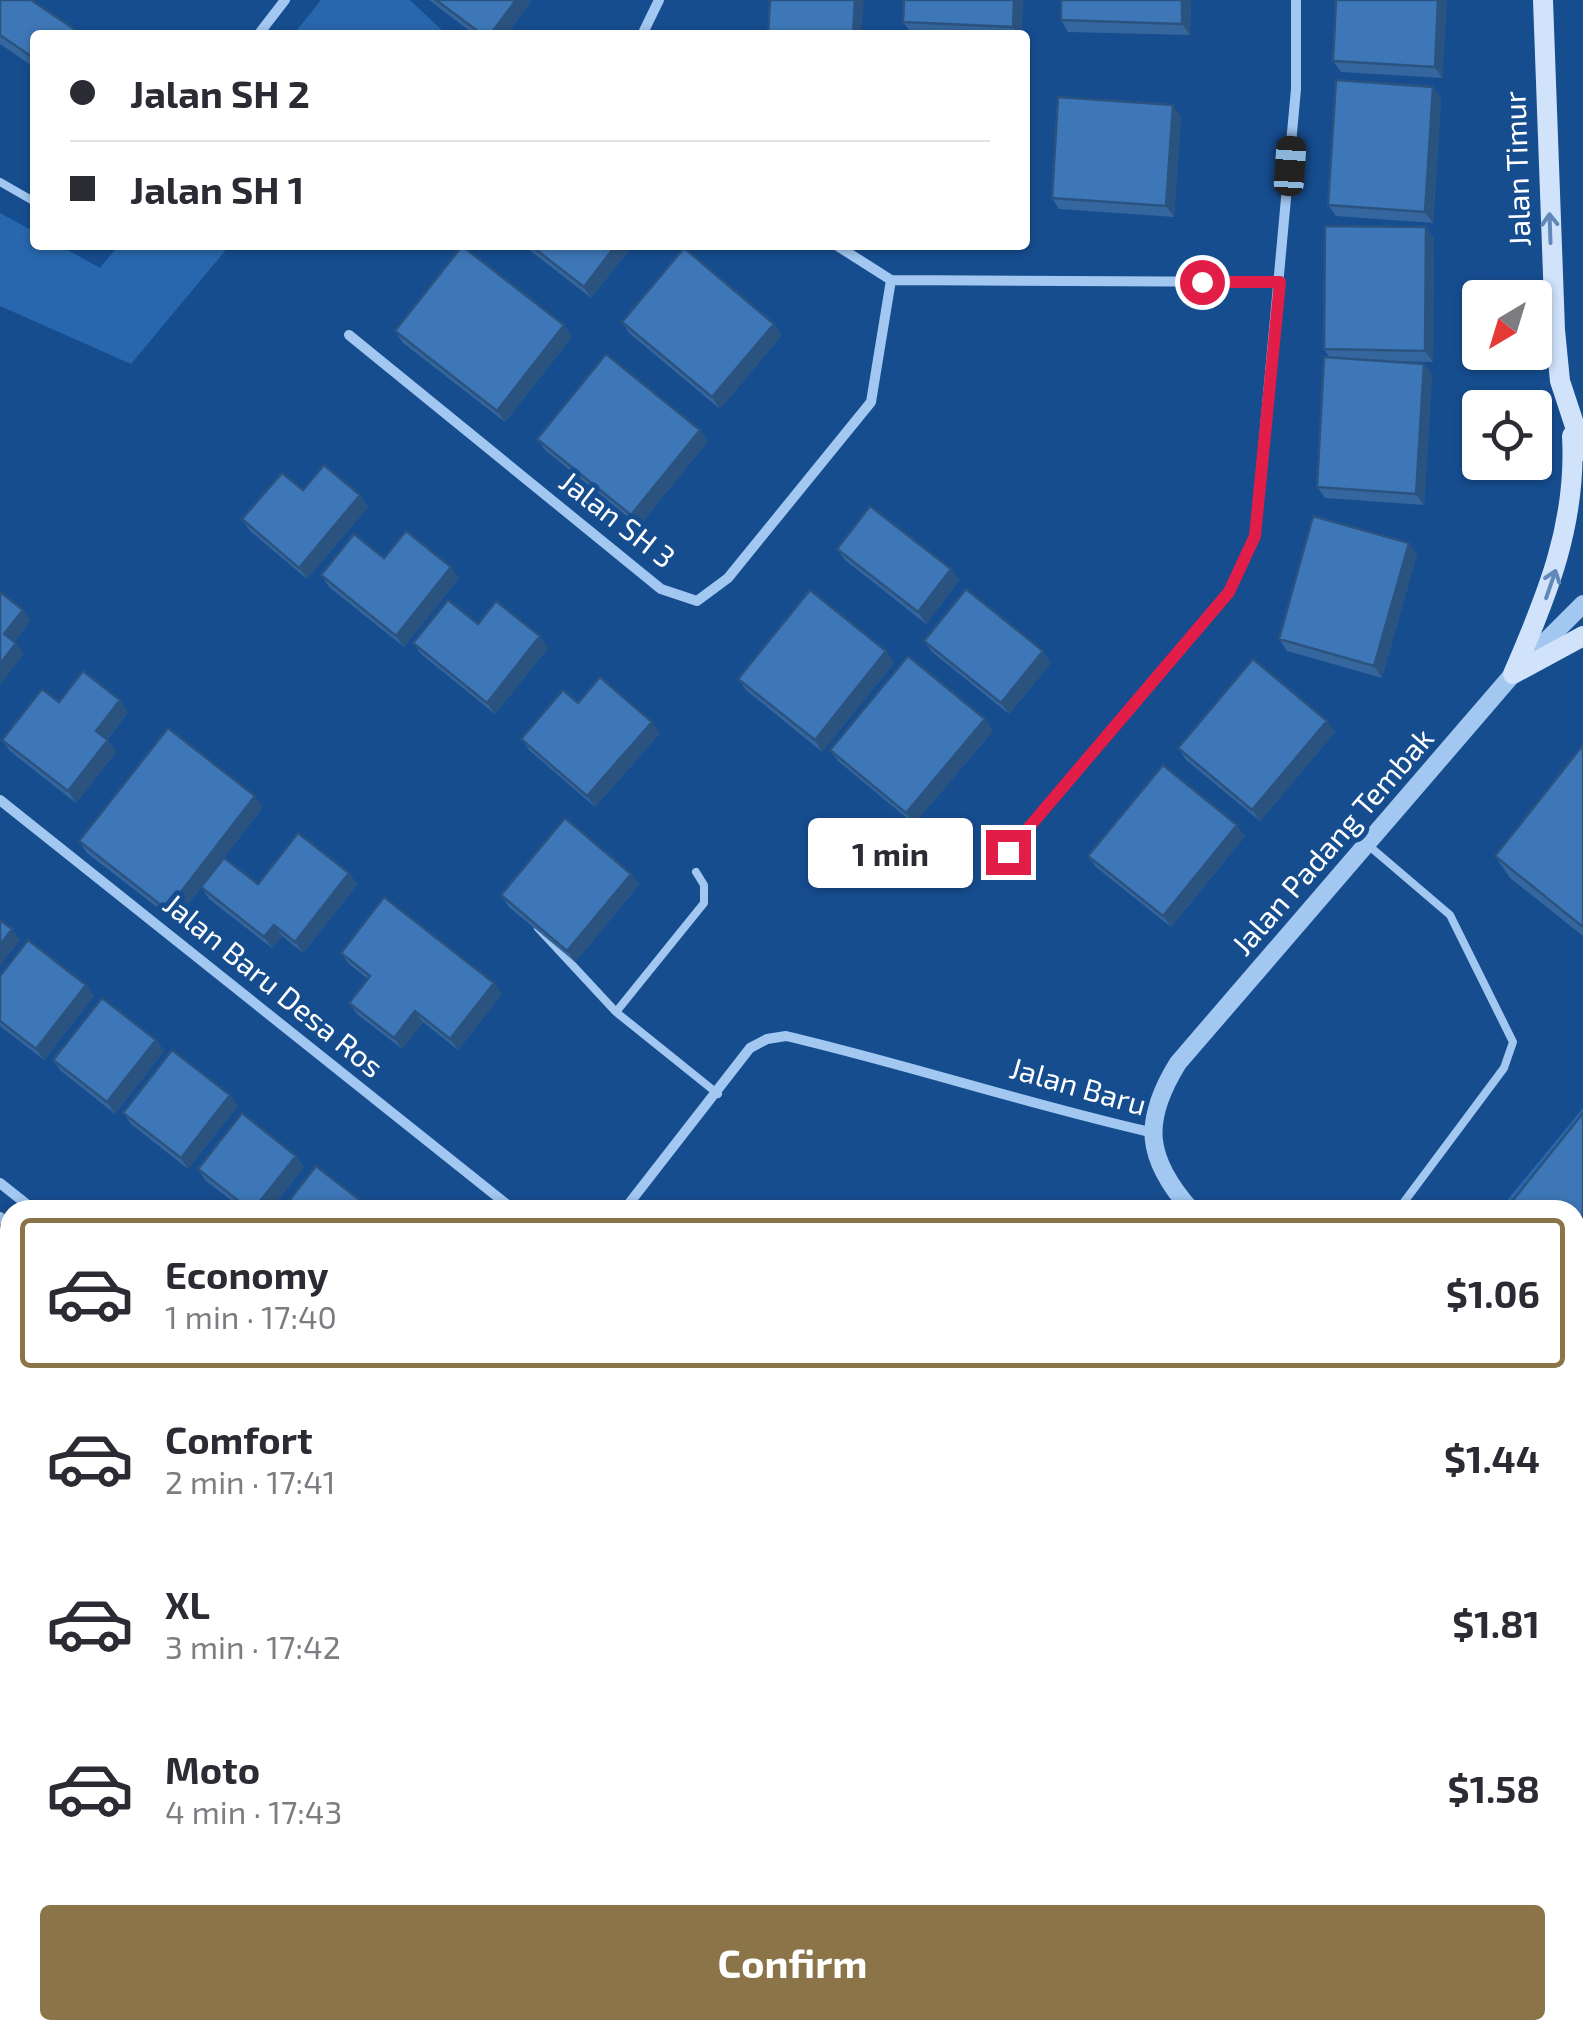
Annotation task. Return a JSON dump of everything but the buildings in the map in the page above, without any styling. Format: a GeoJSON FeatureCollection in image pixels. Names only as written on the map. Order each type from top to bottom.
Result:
{"type":"FeatureCollection","features":[{"type":"Feature","properties":{"kind":"main road","name":"Jalan Timur"},"geometry":{"type":"LineString","coordinates":[[1544,0],[1555,330],[1560,381],[1572,428],[1583,452]]}},
{"type":"Feature","properties":{"kind":"main road"},"geometry":{"type":"LineString","coordinates":[[1513,674],[1553,583],[1570,512],[1572,428]]}},
{"type":"Feature","properties":{"kind":"main road"},"geometry":{"type":"LineString","coordinates":[[1513,674],[1583,636]]}},
{"type":"Feature","properties":{"kind":"street"},"geometry":{"type":"LineString","coordinates":[[262,30],[285,0]]}},
{"type":"Feature","properties":{"kind":"street"},"geometry":{"type":"LineString","coordinates":[[644,30],[659,0]]}},
{"type":"Feature","properties":{"kind":"street"},"geometry":{"type":"LineString","coordinates":[[1008,852],[1229,592],[1255,536],[1296,89],[1296,0]]}},
{"type":"Feature","properties":{"kind":"street"},"geometry":{"type":"LineString","coordinates":[[844,250],[891,280],[1280,282]]}},
{"type":"Feature","properties":{"kind":"street","name":"Jalan SH 3"},"geometry":{"type":"LineString","coordinates":[[349,335],[660,589],[698,601],[728,578],[871,402],[891,280]]}},
{"type":"Feature","properties":{"kind":"street","name":"Jalan Padang Tembak"},"geometry":{"type":"LineString","coordinates":[[1150,1132],[1158,1094],[1178,1063],[1513,674],[1583,604]]}},
{"type":"Feature","properties":{"kind":"street","name":"Jalan Baru Desa Ros"},"geometry":{"type":"LineString","coordinates":[[0,800],[501,1200]]}},
{"type":"Feature","properties":{"kind":"street","name":"Jalan Baru"},"geometry":{"type":"LineString","coordinates":[[632,1200],[750,1048],[767,1039],[786,1036],[910,1065],[1038,1106],[1150,1132],[1160,1163],[1184,1200]]}},
{"type":"Feature","properties":{"kind":"street"},"geometry":{"type":"LineString","coordinates":[[0,1184],[21,1200]]}},
{"type":"Feature","properties":{"kind":"lane"},"geometry":{"type":"LineString","coordinates":[[0,182],[30,199]]}},
{"type":"Feature","properties":{"kind":"lane"},"geometry":{"type":"LineString","coordinates":[[1368,845],[1450,916],[1513,1042],[1504,1068],[1405,1200]]}},
{"type":"Feature","properties":{"kind":"lane"},"geometry":{"type":"LineString","coordinates":[[616,1012],[704,903],[704,885],[696,872]]}},
{"type":"Feature","properties":{"kind":"lane"},"geometry":{"type":"LineString","coordinates":[[535,924],[616,1012],[718,1094]]}},
{"type":"Feature","properties":{"kind":"shaded area"},"geometry":{"type":"Polygon","coordinates":[[[321,0],[410,0],[442,30],[297,30],[321,0]]]}},
{"type":"Feature","properties":{"kind":"shaded area"},"geometry":{"type":"Polygon","coordinates":[[[0,213],[30,229],[30,250],[68,250],[100,268],[115,250],[226,250],[131,364],[0,306],[0,213]]]}},
{"type":"Feature","properties":{"kind":"shaded area"},"geometry":{"type":"Polygon","coordinates":[[[1583,1108],[1583,1200],[1507,1200],[1583,1108]]]}},
{"type":"Feature","properties":{"kind":"route"},"geometry":{"type":"LineString","coordinates":[[1008,852],[1229,592],[1255,536],[1280,282],[1202,282]]}}]}
